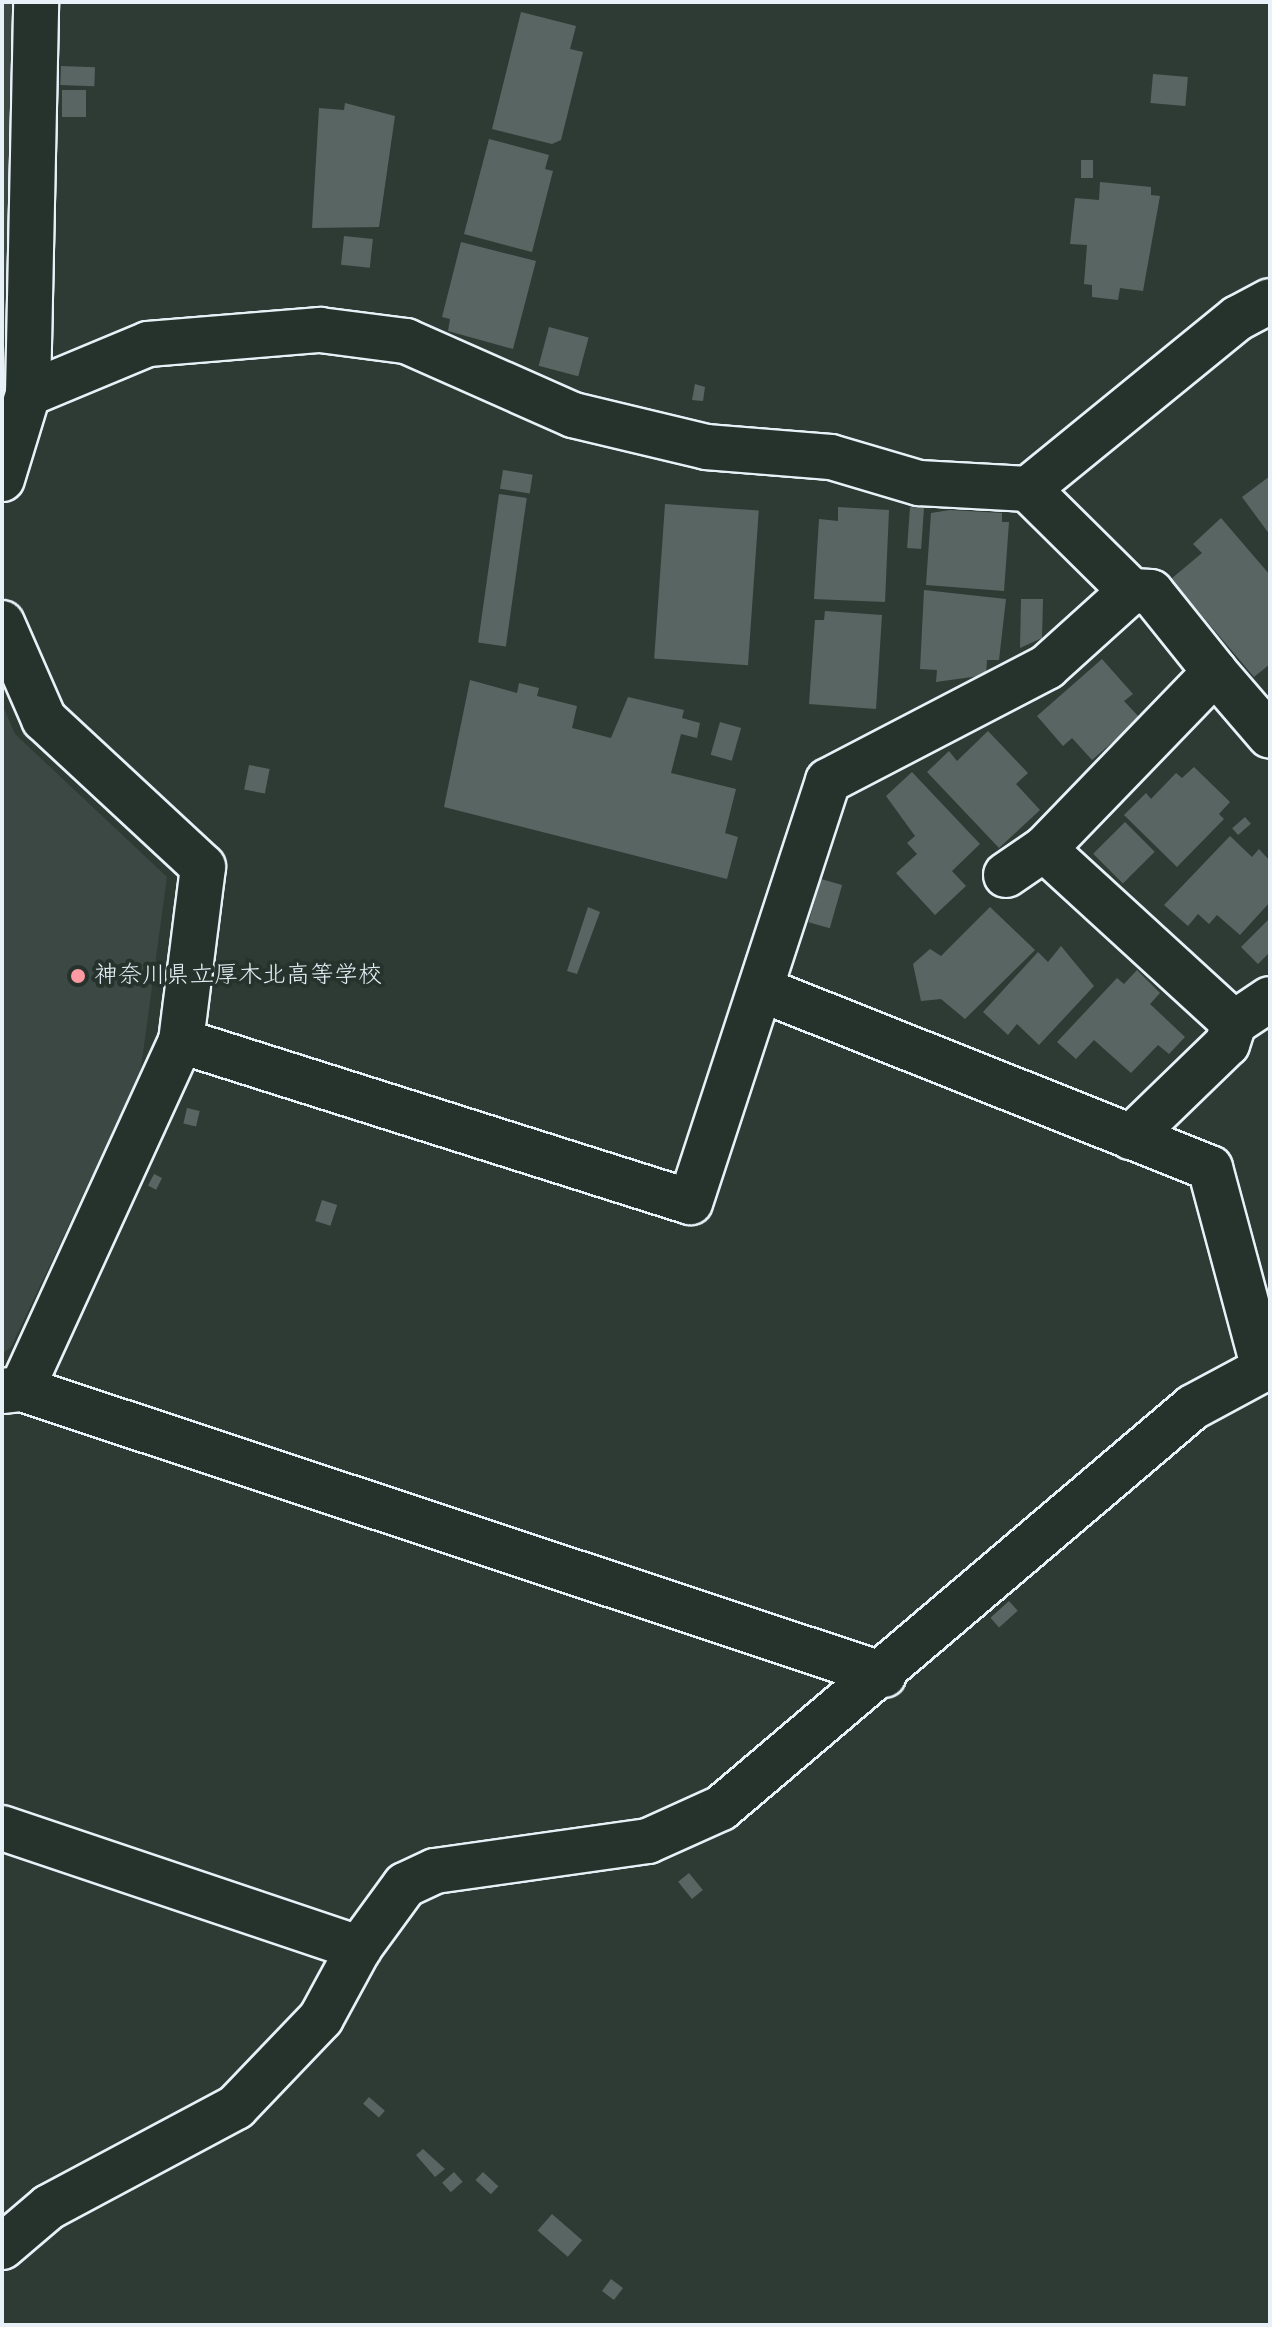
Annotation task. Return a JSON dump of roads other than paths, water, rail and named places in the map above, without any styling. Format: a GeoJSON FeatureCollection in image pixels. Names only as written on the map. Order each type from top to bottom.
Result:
{"type":"FeatureCollection","features":[{"type":"Feature","properties":{"kind":"street"},"geometry":{"type":"LineString","coordinates":[[2,479],[28,394],[36,2]]}},
{"type":"Feature","properties":{"kind":"street"},"geometry":{"type":"LineString","coordinates":[[1028,489],[1238,318],[1270,301]]}},
{"type":"Feature","properties":{"kind":"street"},"geometry":{"type":"LineString","coordinates":[[28,394],[148,344],[320,330],[406,341],[573,415],[706,447],[831,457],[919,483],[1028,489],[1131,591],[1151,592],[1270,736]]}},
{"type":"Feature","properties":{"kind":"street"},"geometry":{"type":"LineString","coordinates":[[181,1041],[690,1202],[828,781],[1047,667],[1131,591]]}},
{"type":"Feature","properties":{"kind":"street"},"geometry":{"type":"LineString","coordinates":[[2,623],[44,719],[203,867],[181,1041],[12,1390],[884,1675]]}},
{"type":"Feature","properties":{"kind":"street"},"geometry":{"type":"LineString","coordinates":[[1006,875],[1044,849],[1215,672]]}},
{"type":"Feature","properties":{"kind":"street"},"geometry":{"type":"LineString","coordinates":[[1044,849],[1234,1023]]}},
{"type":"Feature","properties":{"kind":"street"},"geometry":{"type":"LineString","coordinates":[[2,2247],[49,2207],[236,2107],[321,2018],[359,1948],[405,1885],[435,1871],[648,1841],[721,1808],[884,1675],[1193,1407],[1267,1369],[1210,1168],[762,990]]}},
{"type":"Feature","properties":{"kind":"street"},"geometry":{"type":"LineString","coordinates":[[1131,1137],[1227,1044],[1234,1023],[1270,999]]}},
{"type":"Feature","properties":{"kind":"street"},"geometry":{"type":"LineString","coordinates":[[2,1828],[359,1948]]}},
{"type":"Feature","properties":{"kind":"place","name":"神奈川県立厚木北高等学校"},"geometry":{"type":"Point","coordinates":[78,976]}}]}
